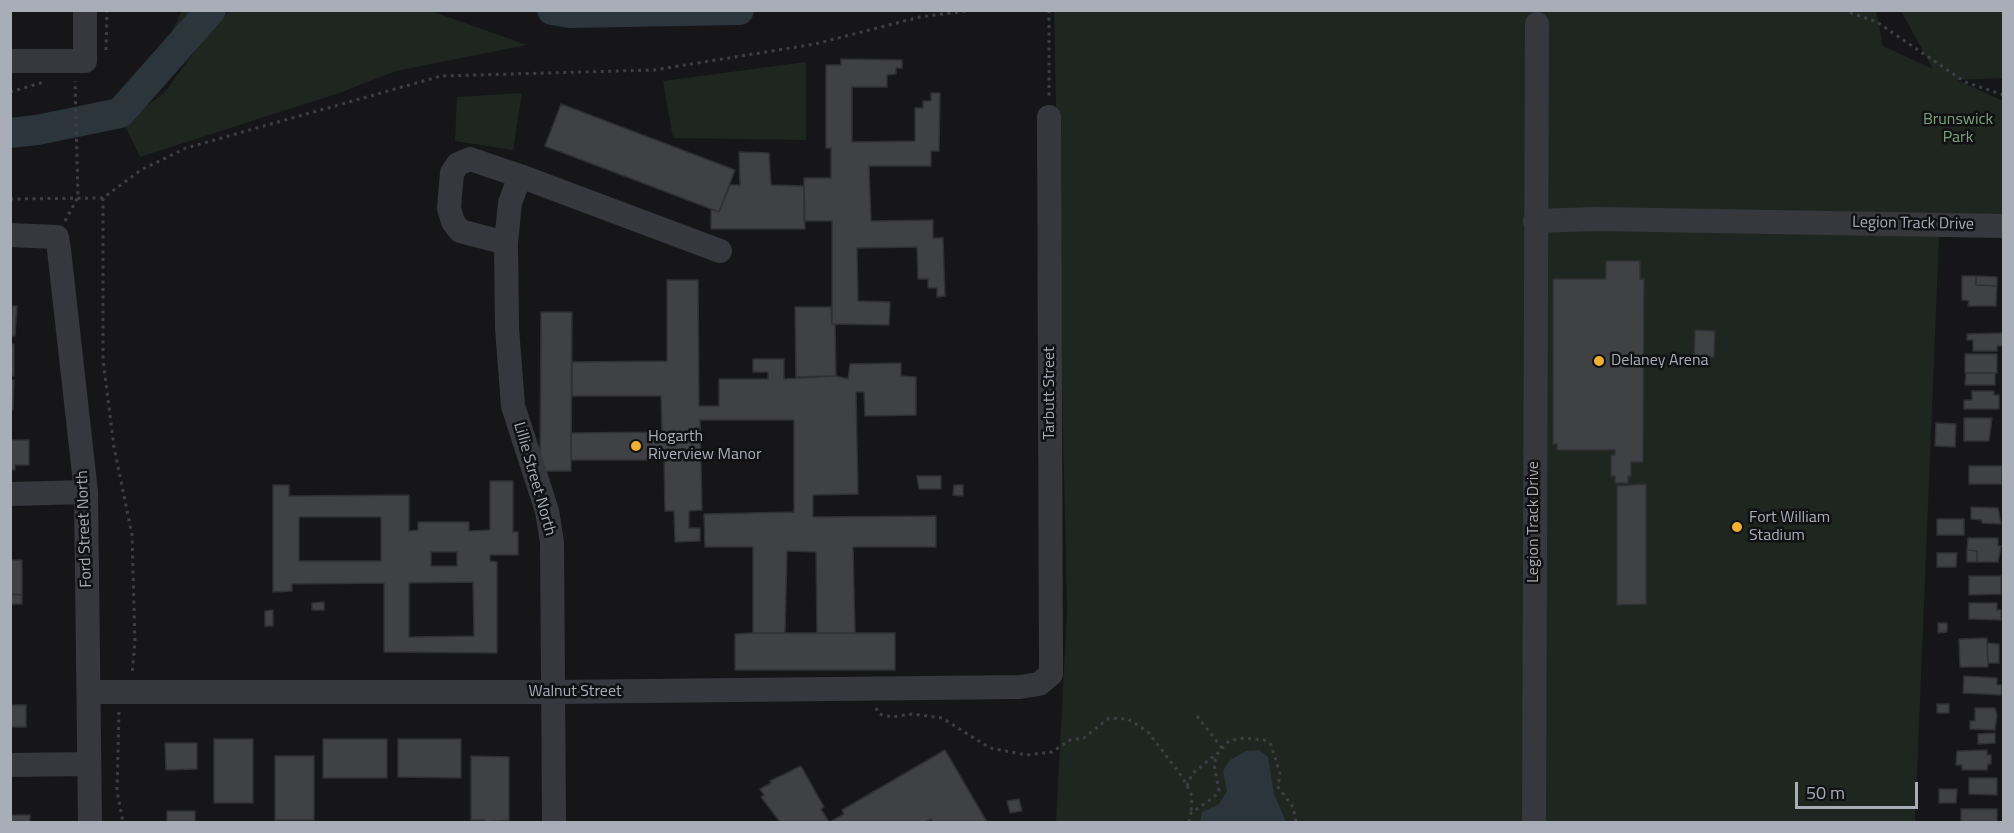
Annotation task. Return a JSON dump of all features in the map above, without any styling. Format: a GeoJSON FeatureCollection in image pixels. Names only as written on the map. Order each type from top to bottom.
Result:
{"type":"FeatureCollection","features":[{"type":"Feature","properties":{"kind":"street"},"geometry":{"type":"LineString","coordinates":[[10,61],[85,60],[85,10]]}},
{"type":"Feature","properties":{"kind":"street","name":"Legion Track Drive"},"geometry":{"type":"LineString","coordinates":[[1534,822],[1537,24]]}},
{"type":"Feature","properties":{"kind":"street","name":"Tarbutt Street"},"geometry":{"type":"LineString","coordinates":[[1049,117],[1051,669]]}},
{"type":"Feature","properties":{"kind":"street"},"geometry":{"type":"LineString","coordinates":[[506,243],[460,231],[453,222],[449,208],[452,174],[458,164],[470,159],[720,250]]}},
{"type":"Feature","properties":{"kind":"street","name":"Lillie Street North"},"geometry":{"type":"LineString","coordinates":[[520,177],[510,203],[506,243],[507,328],[513,406],[547,512],[552,542],[554,822]]}},
{"type":"Feature","properties":{"kind":"street","name":"Legion Track Drive"},"geometry":{"type":"LineString","coordinates":[[1535,221],[1598,219],[2004,226]]}},
{"type":"Feature","properties":{"kind":"street"},"geometry":{"type":"LineString","coordinates":[[10,235],[57,237]]}},
{"type":"Feature","properties":{"kind":"street","name":"Ford Street North"},"geometry":{"type":"LineString","coordinates":[[57,237],[86,492],[90,822]]}},
{"type":"Feature","properties":{"kind":"street"},"geometry":{"type":"LineString","coordinates":[[10,494],[86,492]]}},
{"type":"Feature","properties":{"kind":"street","name":"Walnut Street"},"geometry":{"type":"LineString","coordinates":[[90,692],[552,692],[1020,687],[1039,684],[1051,674],[1051,669]]}},
{"type":"Feature","properties":{"kind":"street"},"geometry":{"type":"LineString","coordinates":[[10,765],[89,764]]}},
{"type":"Feature","properties":{"kind":"path"},"geometry":{"type":"LineString","coordinates":[[10,199],[103,198],[141,170],[186,148],[441,76],[654,70],[815,44],[920,17],[973,10]]}},
{"type":"Feature","properties":{"kind":"path"},"geometry":{"type":"LineString","coordinates":[[1049,10],[1049,117]]}},
{"type":"Feature","properties":{"kind":"path"},"geometry":{"type":"LineString","coordinates":[[1843,10],[1877,21],[1965,82],[2004,95]]}},
{"type":"Feature","properties":{"kind":"path"},"geometry":{"type":"LineString","coordinates":[[57,237],[78,197],[76,87]]}},
{"type":"Feature","properties":{"kind":"path"},"geometry":{"type":"LineString","coordinates":[[103,198],[103,360],[114,447],[132,535],[133,672],[119,692],[117,791],[123,822]]}},
{"type":"Feature","properties":{"kind":"path"},"geometry":{"type":"LineString","coordinates":[[876,689],[876,712],[879,714],[892,717],[912,714],[936,716],[958,726],[990,748],[1028,755],[1053,752],[1070,740],[1084,738],[1109,718],[1128,719],[1148,732],[1187,786],[1192,796],[1189,822]]}},
{"type":"Feature","properties":{"kind":"path"},"geometry":{"type":"LineString","coordinates":[[1197,716],[1222,748]]}},
{"type":"Feature","properties":{"kind":"path"},"geometry":{"type":"LineString","coordinates":[[1187,786],[1199,766],[1217,754],[1229,741],[1244,738],[1264,740],[1271,745],[1280,774],[1278,787],[1293,807],[1296,822]]}},
{"type":"Feature","properties":{"kind":"path"},"geometry":{"type":"LineString","coordinates":[[1191,813],[1214,798],[1219,791],[1214,764],[1217,754]]}},
{"type":"Feature","properties":{"kind":"green space"},"geometry":{"type":"Polygon","coordinates":[[[230,10],[431,11],[527,45],[396,71],[342,92],[140,157],[124,123],[164,93],[204,39],[230,10]]]}},
{"type":"Feature","properties":{"kind":"green space"},"geometry":{"type":"Polygon","coordinates":[[[182,11],[211,11],[171,58],[171,33],[182,11]]]}},
{"type":"Feature","properties":{"kind":"green space","name":"Brunswick Park"},"geometry":{"type":"Polygon","coordinates":[[[1054,11],[1876,11],[1883,46],[1933,69],[1901,11],[2003,11],[2003,78],[1957,80],[2003,101],[2003,216],[1940,213],[1915,822],[1056,822],[1067,613],[1054,11]]]}},
{"type":"Feature","properties":{"kind":"green space"},"geometry":{"type":"Polygon","coordinates":[[[806,62],[806,140],[673,138],[663,81],[806,62]]]}},
{"type":"Feature","properties":{"kind":"green space"},"geometry":{"type":"Polygon","coordinates":[[[522,93],[513,150],[455,141],[457,97],[522,93]]]}},
{"type":"Feature","properties":{"kind":"shaded area"},"geometry":{"type":"Polygon","coordinates":[[[1259,750],[1268,757],[1274,794],[1286,822],[1200,822],[1202,812],[1219,804],[1227,791],[1223,771],[1230,760],[1246,751],[1259,750]]]}},
{"type":"Feature","properties":{"kind":"building"},"geometry":{"type":"Polygon","coordinates":[[[841,59],[902,60],[902,68],[896,68],[896,74],[887,75],[887,87],[852,87],[852,142],[915,141],[915,108],[923,108],[923,101],[931,101],[931,93],[940,93],[939,151],[931,151],[931,166],[869,166],[871,221],[933,220],[933,238],[943,238],[945,296],[937,297],[937,288],[928,288],[928,279],[918,279],[917,247],[857,248],[858,301],[890,302],[889,325],[832,324],[832,221],[804,221],[804,178],[831,178],[831,148],[826,148],[826,65],[841,65],[841,59]]]}},
{"type":"Feature","properties":{"kind":"building"},"geometry":{"type":"Polygon","coordinates":[[[561,104],[735,170],[719,212],[545,146],[561,104]]]}},
{"type":"Feature","properties":{"kind":"building"},"geometry":{"type":"Polygon","coordinates":[[[739,152],[769,153],[771,185],[804,186],[805,229],[711,229],[711,209],[719,212],[730,185],[740,185],[739,152]]]}},
{"type":"Feature","properties":{"kind":"building","name":"Delaney Arena"},"geometry":{"type":"Polygon","coordinates":[[[1606,261],[1640,261],[1640,279],[1644,279],[1643,462],[1631,462],[1631,476],[1628,476],[1628,483],[1615,483],[1615,476],[1611,476],[1611,455],[1615,455],[1615,450],[1557,450],[1557,444],[1553,444],[1553,279],[1606,279],[1606,261]]]}},
{"type":"Feature","properties":{"kind":"building"},"geometry":{"type":"Polygon","coordinates":[[[1962,276],[1976,276],[1976,285],[1997,286],[1996,306],[1968,306],[1969,301],[1962,300],[1962,276]]]}},
{"type":"Feature","properties":{"kind":"building"},"geometry":{"type":"Polygon","coordinates":[[[1976,276],[1997,277],[1997,286],[1976,285],[1976,276]]]}},
{"type":"Feature","properties":{"kind":"building","name":"Hogarth Riverview Manor"},"geometry":{"type":"Polygon","coordinates":[[[667,280],[698,280],[699,406],[719,406],[719,379],[768,379],[768,372],[753,372],[753,359],[784,359],[784,379],[836,376],[848,379],[850,364],[901,363],[901,376],[916,377],[916,415],[865,416],[864,392],[856,392],[858,494],[813,495],[813,517],[936,516],[936,547],[853,547],[855,633],[817,633],[816,552],[787,551],[785,633],[753,633],[753,547],[705,547],[704,514],[794,512],[794,420],[700,420],[702,510],[689,511],[689,528],[700,528],[700,541],[675,542],[674,511],[665,511],[664,460],[571,460],[571,433],[662,432],[661,396],[572,396],[572,362],[667,361],[667,280]]]}},
{"type":"Feature","properties":{"kind":"building"},"geometry":{"type":"Polygon","coordinates":[[[12,306],[17,306],[15,336],[10,336],[12,306]]]}},
{"type":"Feature","properties":{"kind":"building"},"geometry":{"type":"Polygon","coordinates":[[[795,307],[831,307],[832,324],[835,324],[836,376],[796,377],[795,307]]]}},
{"type":"Feature","properties":{"kind":"building"},"geometry":{"type":"Polygon","coordinates":[[[541,312],[572,312],[571,471],[540,471],[541,312]]]}},
{"type":"Feature","properties":{"kind":"building"},"geometry":{"type":"Polygon","coordinates":[[[1695,330],[1715,331],[1714,357],[1694,356],[1695,330]]]}},
{"type":"Feature","properties":{"kind":"building"},"geometry":{"type":"Polygon","coordinates":[[[2003,333],[2003,346],[1997,346],[1997,351],[1973,351],[1973,340],[1967,340],[1967,334],[2003,333]]]}},
{"type":"Feature","properties":{"kind":"building"},"geometry":{"type":"Polygon","coordinates":[[[10,344],[14,344],[14,376],[10,376],[10,344]]]}},
{"type":"Feature","properties":{"kind":"building"},"geometry":{"type":"Polygon","coordinates":[[[1965,354],[1997,354],[1997,373],[1965,373],[1965,354]]]}},
{"type":"Feature","properties":{"kind":"building"},"geometry":{"type":"Polygon","coordinates":[[[1966,373],[1995,373],[1995,385],[1965,385],[1966,373]]]}},
{"type":"Feature","properties":{"kind":"building"},"geometry":{"type":"Polygon","coordinates":[[[10,380],[14,380],[13,410],[10,410],[10,380]]]}},
{"type":"Feature","properties":{"kind":"building"},"geometry":{"type":"Polygon","coordinates":[[[1972,391],[1994,391],[1994,395],[1999,395],[1999,409],[1964,409],[1964,400],[1972,400],[1972,391]]]}},
{"type":"Feature","properties":{"kind":"building"},"geometry":{"type":"Polygon","coordinates":[[[1964,418],[1992,418],[1989,441],[1964,441],[1964,418]]]}},
{"type":"Feature","properties":{"kind":"building"},"geometry":{"type":"Polygon","coordinates":[[[1936,423],[1956,424],[1955,447],[1935,446],[1936,423]]]}},
{"type":"Feature","properties":{"kind":"building"},"geometry":{"type":"Polygon","coordinates":[[[10,440],[29,440],[29,465],[15,465],[15,470],[10,470],[10,440]]]}},
{"type":"Feature","properties":{"kind":"building"},"geometry":{"type":"Polygon","coordinates":[[[1969,466],[2002,466],[2002,484],[1969,484],[1969,466]]]}},
{"type":"Feature","properties":{"kind":"building"},"geometry":{"type":"Polygon","coordinates":[[[917,476],[941,476],[941,489],[919,489],[917,476]]]}},
{"type":"Feature","properties":{"kind":"building"},"geometry":{"type":"Polygon","coordinates":[[[490,481],[513,481],[513,532],[518,532],[518,555],[490,555],[490,561],[497,562],[497,653],[384,652],[384,583],[292,584],[292,591],[273,592],[273,485],[289,485],[289,496],[409,495],[409,531],[418,530],[418,522],[469,522],[469,531],[490,530],[490,481]]]}},
{"type":"Feature","properties":{"kind":"building"},"geometry":{"type":"Polygon","coordinates":[[[1646,484],[1646,604],[1617,605],[1617,486],[1646,484]]]}},
{"type":"Feature","properties":{"kind":"building"},"geometry":{"type":"Polygon","coordinates":[[[954,485],[963,485],[963,496],[953,495],[954,485]]]}},
{"type":"Feature","properties":{"kind":"building"},"geometry":{"type":"Polygon","coordinates":[[[1971,507],[1998,508],[2001,524],[1982,523],[1982,520],[1971,519],[1971,507]]]}},
{"type":"Feature","properties":{"kind":"building"},"geometry":{"type":"Polygon","coordinates":[[[299,517],[381,517],[381,561],[299,561],[299,517]]]}},
{"type":"Feature","properties":{"kind":"building"},"geometry":{"type":"Polygon","coordinates":[[[1937,519],[1964,519],[1964,535],[1937,535],[1937,519]]]}},
{"type":"Feature","properties":{"kind":"building"},"geometry":{"type":"Polygon","coordinates":[[[1968,538],[1998,538],[1998,546],[2001,546],[1998,562],[1977,562],[1977,551],[1967,550],[1968,538]]]}},
{"type":"Feature","properties":{"kind":"building"},"geometry":{"type":"Polygon","coordinates":[[[1967,550],[1977,551],[1977,562],[1967,562],[1967,550]]]}},
{"type":"Feature","properties":{"kind":"building"},"geometry":{"type":"Polygon","coordinates":[[[431,552],[457,552],[457,566],[431,566],[431,552]]]}},
{"type":"Feature","properties":{"kind":"building"},"geometry":{"type":"Polygon","coordinates":[[[1937,553],[1957,553],[1956,567],[1937,567],[1937,553]]]}},
{"type":"Feature","properties":{"kind":"building"},"geometry":{"type":"Polygon","coordinates":[[[10,560],[22,560],[22,595],[10,594],[10,560]]]}},
{"type":"Feature","properties":{"kind":"building"},"geometry":{"type":"Polygon","coordinates":[[[1969,576],[2001,576],[2001,594],[1969,595],[1969,576]]]}},
{"type":"Feature","properties":{"kind":"building"},"geometry":{"type":"Polygon","coordinates":[[[473,582],[474,636],[409,637],[409,583],[473,582]]]}},
{"type":"Feature","properties":{"kind":"building"},"geometry":{"type":"Polygon","coordinates":[[[10,594],[22,595],[22,604],[10,604],[10,594]]]}},
{"type":"Feature","properties":{"kind":"building"},"geometry":{"type":"Polygon","coordinates":[[[324,602],[324,610],[312,610],[312,603],[324,602]]]}},
{"type":"Feature","properties":{"kind":"building"},"geometry":{"type":"Polygon","coordinates":[[[1969,603],[1997,603],[1997,610],[2001,610],[2001,620],[1969,619],[1969,603]]]}},
{"type":"Feature","properties":{"kind":"building"},"geometry":{"type":"Polygon","coordinates":[[[273,610],[273,626],[265,626],[265,611],[273,610]]]}},
{"type":"Feature","properties":{"kind":"building"},"geometry":{"type":"Polygon","coordinates":[[[1938,623],[1947,623],[1947,632],[1938,633],[1938,623]]]}},
{"type":"Feature","properties":{"kind":"building"},"geometry":{"type":"Polygon","coordinates":[[[895,633],[895,670],[735,670],[735,634],[895,633]]]}},
{"type":"Feature","properties":{"kind":"building"},"geometry":{"type":"Polygon","coordinates":[[[1987,638],[1988,667],[1960,667],[1959,639],[1987,638]]]}},
{"type":"Feature","properties":{"kind":"building"},"geometry":{"type":"Polygon","coordinates":[[[1987,643],[1999,644],[1999,663],[1988,663],[1987,643]]]}},
{"type":"Feature","properties":{"kind":"building"},"geometry":{"type":"Polygon","coordinates":[[[1964,676],[1997,678],[1997,685],[2002,685],[2001,695],[1963,693],[1964,676]]]}},
{"type":"Feature","properties":{"kind":"building"},"geometry":{"type":"Polygon","coordinates":[[[1937,704],[1949,704],[1949,713],[1937,713],[1937,704]]]}},
{"type":"Feature","properties":{"kind":"building"},"geometry":{"type":"Polygon","coordinates":[[[10,705],[26,705],[26,727],[10,727],[10,705]]]}},
{"type":"Feature","properties":{"kind":"building"},"geometry":{"type":"Polygon","coordinates":[[[1975,708],[1995,708],[1997,715],[1995,730],[1970,729],[1970,721],[1975,721],[1975,708]]]}},
{"type":"Feature","properties":{"kind":"building"},"geometry":{"type":"Polygon","coordinates":[[[1995,733],[1995,743],[1978,744],[1978,734],[1995,733]]]}},
{"type":"Feature","properties":{"kind":"building"},"geometry":{"type":"Polygon","coordinates":[[[214,739],[253,739],[253,803],[214,803],[214,739]]]}},
{"type":"Feature","properties":{"kind":"building"},"geometry":{"type":"Polygon","coordinates":[[[323,739],[387,739],[387,778],[323,778],[323,739]]]}},
{"type":"Feature","properties":{"kind":"building"},"geometry":{"type":"Polygon","coordinates":[[[398,739],[461,739],[461,778],[398,777],[398,739]]]}},
{"type":"Feature","properties":{"kind":"building"},"geometry":{"type":"Polygon","coordinates":[[[165,743],[197,743],[197,769],[166,770],[165,743]]]}},
{"type":"Feature","properties":{"kind":"building"},"geometry":{"type":"Polygon","coordinates":[[[945,750],[987,822],[933,822],[931,819],[925,822],[830,822],[844,814],[842,810],[945,750]]]}},
{"type":"Feature","properties":{"kind":"building"},"geometry":{"type":"Polygon","coordinates":[[[1987,750],[1987,755],[1991,755],[1991,764],[1988,764],[1987,770],[1962,770],[1962,765],[1956,765],[1957,751],[1987,750]]]}},
{"type":"Feature","properties":{"kind":"building"},"geometry":{"type":"Polygon","coordinates":[[[275,756],[314,756],[314,820],[275,820],[275,756]]]}},
{"type":"Feature","properties":{"kind":"building"},"geometry":{"type":"Polygon","coordinates":[[[471,756],[509,757],[509,820],[485,822],[485,820],[471,820],[471,756]]]}},
{"type":"Feature","properties":{"kind":"building"},"geometry":{"type":"Polygon","coordinates":[[[801,766],[824,807],[821,809],[829,822],[780,822],[761,797],[764,795],[760,789],[771,783],[770,781],[801,766]]]}},
{"type":"Feature","properties":{"kind":"building"},"geometry":{"type":"Polygon","coordinates":[[[1969,778],[1997,778],[1997,795],[1969,794],[1969,778]]]}},
{"type":"Feature","properties":{"kind":"building"},"geometry":{"type":"Polygon","coordinates":[[[1939,789],[1957,789],[1956,803],[1939,803],[1939,789]]]}},
{"type":"Feature","properties":{"kind":"building"},"geometry":{"type":"Polygon","coordinates":[[[1019,799],[1022,811],[1010,813],[1007,801],[1019,799]]]}},
{"type":"Feature","properties":{"kind":"building"},"geometry":{"type":"Polygon","coordinates":[[[1961,809],[1997,809],[1997,822],[1961,822],[1961,809]]]}},
{"type":"Feature","properties":{"kind":"building"},"geometry":{"type":"Polygon","coordinates":[[[167,811],[195,811],[195,822],[167,822],[167,811]]]}},
{"type":"Feature","properties":{"kind":"building"},"geometry":{"type":"Polygon","coordinates":[[[10,815],[30,815],[30,822],[10,822],[10,815]]]}},
{"type":"Feature","properties":{"kind":"waterway"},"geometry":{"type":"LineString","coordinates":[[10,133],[37,130],[120,113],[211,10]]}},
{"type":"Feature","properties":{"kind":"waterway"},"geometry":{"type":"LineString","coordinates":[[552,10],[570,13],[739,10]]}},
{"type":"Feature","properties":{"kind":"place","name":"Delaney Arena"},"geometry":{"type":"Point","coordinates":[1599,361]}},
{"type":"Feature","properties":{"kind":"place","name":"Hogarth Riverview Manor"},"geometry":{"type":"Point","coordinates":[636,446]}},
{"type":"Feature","properties":{"kind":"place","name":"Fort William Stadium"},"geometry":{"type":"Point","coordinates":[1737,527]}}]}
